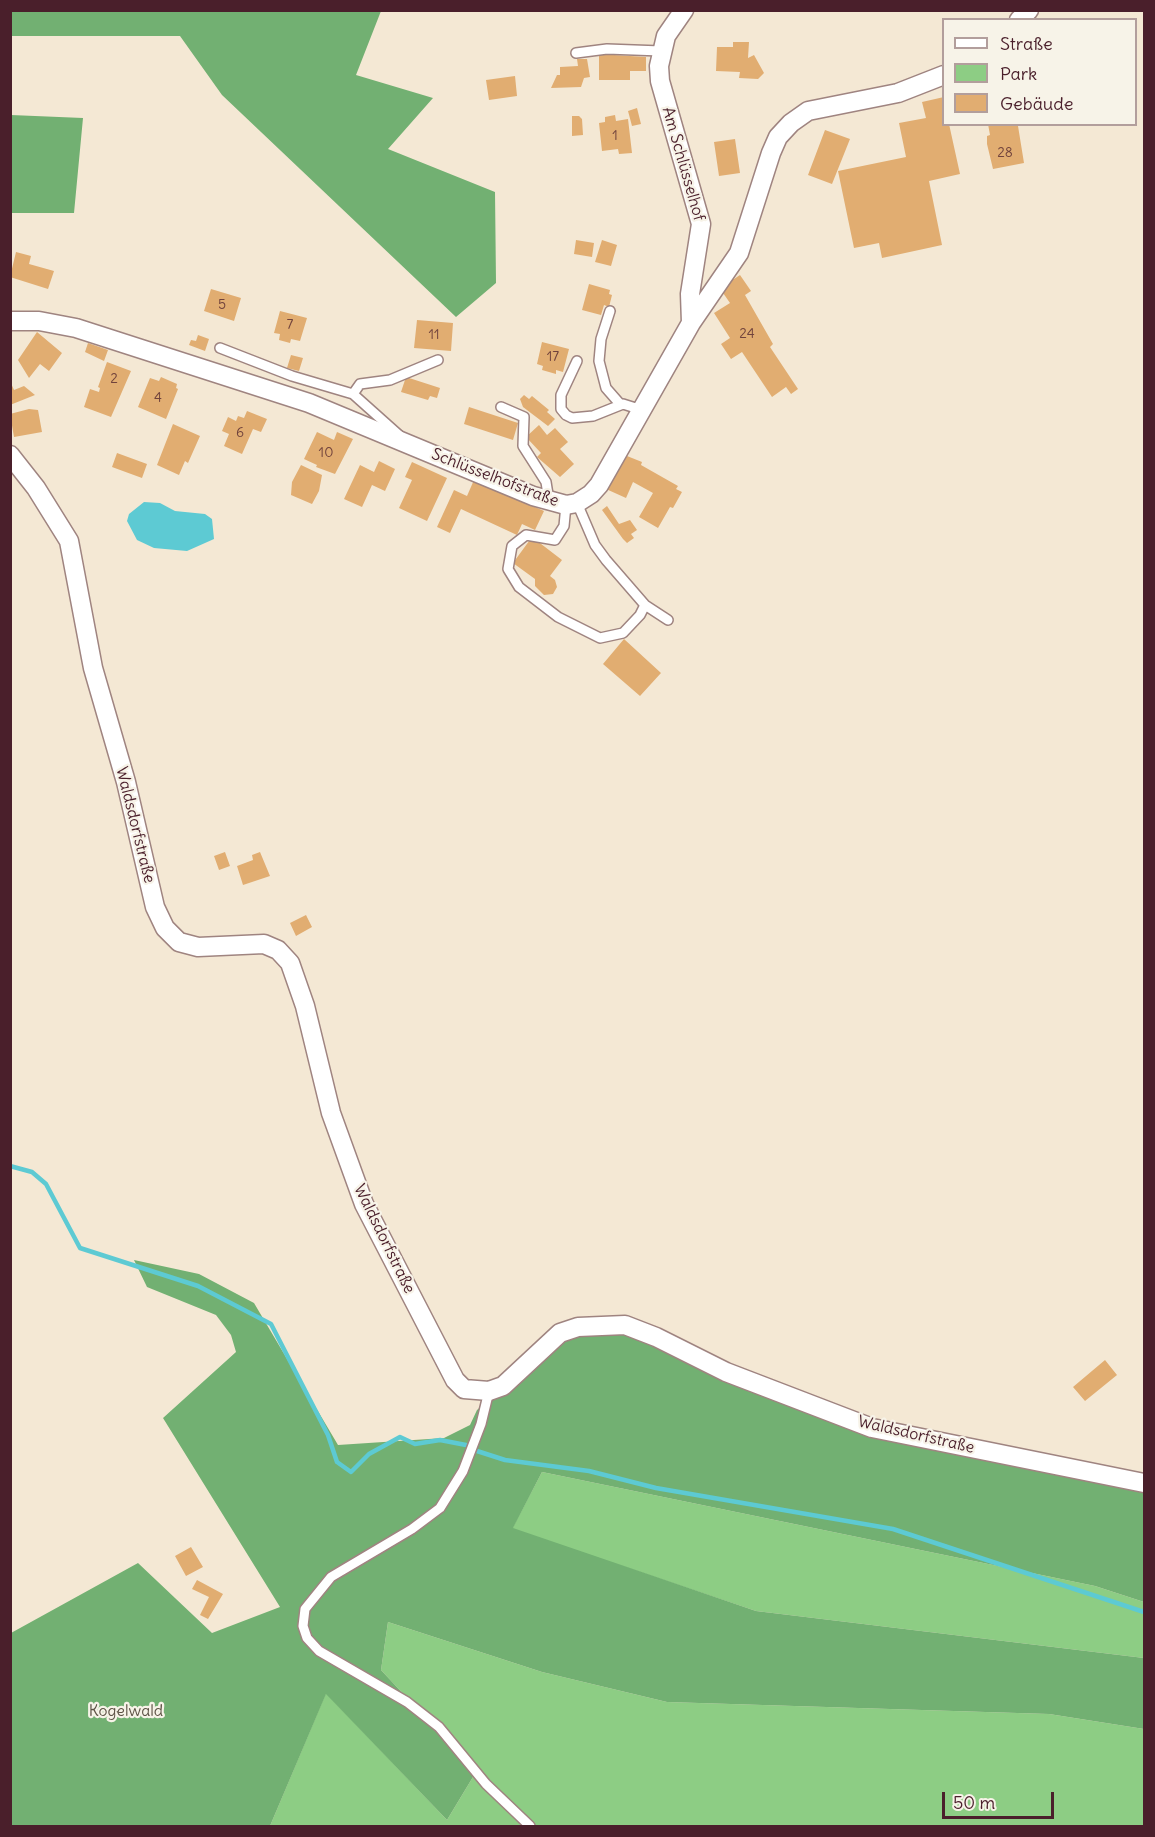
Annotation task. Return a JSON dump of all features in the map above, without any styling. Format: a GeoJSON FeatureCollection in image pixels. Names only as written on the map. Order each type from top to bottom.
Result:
{"type":"FeatureCollection","features":[{"type":"Feature","properties":{"kind":"street","name":"Am Schlüsselhof"},"geometry":{"type":"LineString","coordinates":[[684,10],[666,36],[661,51],[660,81],[701,224],[690,294],[691,323]]}},
{"type":"Feature","properties":{"kind":"street","name":"Schlüsselhofstraße"},"geometry":{"type":"LineString","coordinates":[[10,321],[39,321],[76,328],[309,403],[564,503],[591,494],[599,485],[691,323],[739,253],[778,137],[791,123],[808,111],[898,93],[942,76]]}},
{"type":"Feature","properties":{"kind":"street","name":"Waldsdorfstraße"},"geometry":{"type":"LineString","coordinates":[[10,455],[36,488],[69,540],[93,668],[126,782],[155,907],[165,928],[179,942],[198,947],[264,944],[278,950],[290,963],[305,1006],[331,1113],[363,1204],[455,1380],[465,1389],[489,1391],[503,1386],[561,1333],[579,1327],[625,1325],[656,1337],[726,1372],[872,1428],[1144,1483]]}},
{"type":"Feature","properties":{"kind":"lane"},"geometry":{"type":"LineString","coordinates":[[576,53],[607,49],[661,51]]}},
{"type":"Feature","properties":{"kind":"lane"},"geometry":{"type":"LineString","coordinates":[[610,311],[601,339],[598,361],[606,388],[620,405]]}},
{"type":"Feature","properties":{"kind":"lane"},"geometry":{"type":"LineString","coordinates":[[220,348],[291,376],[353,394],[393,428],[404,442]]}},
{"type":"Feature","properties":{"kind":"lane"},"geometry":{"type":"LineString","coordinates":[[353,394],[360,384],[390,380],[438,360]]}},
{"type":"Feature","properties":{"kind":"lane"},"geometry":{"type":"LineString","coordinates":[[577,361],[561,395],[561,408],[566,414],[572,418],[587,417],[620,405],[630,404],[642,410]]}},
{"type":"Feature","properties":{"kind":"lane"},"geometry":{"type":"LineString","coordinates":[[501,407],[524,417],[523,446],[546,482],[645,604],[668,620]]}},
{"type":"Feature","properties":{"kind":"lane"},"geometry":{"type":"LineString","coordinates":[[564,503],[564,526],[555,540],[526,534],[512,546],[508,569],[519,587],[558,617],[600,638],[623,633],[640,615],[645,604]]}},
{"type":"Feature","properties":{"kind":"lane"},"geometry":{"type":"LineString","coordinates":[[489,1391],[481,1424],[463,1471],[440,1508],[412,1529],[332,1577],[304,1609],[303,1626],[308,1638],[319,1651],[407,1702],[439,1727],[494,1793],[530,1827]]}},
{"type":"Feature","properties":{"kind":"green space"},"geometry":{"type":"Polygon","coordinates":[[[10,11],[381,11],[356,75],[433,98],[388,149],[495,192],[496,283],[456,317],[222,95],[180,36],[11,36],[10,11]]]}},
{"type":"Feature","properties":{"kind":"green space"},"geometry":{"type":"Polygon","coordinates":[[[11,115],[83,118],[74,213],[11,213],[11,115]]]}},
{"type":"Feature","properties":{"kind":"green space","name":"Kogelwald"},"geometry":{"type":"Polygon","coordinates":[[[134,1260],[199,1274],[254,1303],[338,1445],[444,1438],[470,1425],[477,1410],[563,1335],[622,1330],[776,1399],[1144,1486],[1144,1602],[1095,1586],[542,1472],[513,1528],[756,1611],[1144,1658],[1144,1729],[1049,1714],[667,1702],[542,1672],[388,1622],[381,1670],[476,1772],[447,1820],[326,1694],[270,1826],[11,1826],[11,1633],[138,1563],[212,1633],[280,1607],[163,1418],[236,1352],[231,1335],[216,1315],[147,1287],[134,1260]]]}},
{"type":"Feature","properties":{"kind":"green space"},"geometry":{"type":"Polygon","coordinates":[[[542,1472],[1095,1586],[1144,1602],[1144,1658],[756,1611],[512,1529],[542,1472]]]}},
{"type":"Feature","properties":{"kind":"green space"},"geometry":{"type":"Polygon","coordinates":[[[388,1622],[542,1672],[667,1702],[1049,1714],[1144,1729],[1144,1826],[270,1826],[326,1693],[447,1820],[476,1772],[381,1670],[388,1622]]]}},
{"type":"Feature","properties":{"kind":"water"},"geometry":{"type":"Polygon","coordinates":[[[144,502],[160,503],[175,511],[205,514],[212,519],[214,539],[187,551],[154,548],[137,540],[127,521],[129,514],[144,502]]]}},
{"type":"Feature","properties":{"kind":"building"},"geometry":{"type":"Polygon","coordinates":[[[733,42],[749,42],[748,58],[754,55],[764,73],[758,79],[739,78],[740,72],[716,71],[717,47],[733,47],[733,42]]]}},
{"type":"Feature","properties":{"kind":"building"},"geometry":{"type":"Polygon","coordinates":[[[599,54],[646,57],[646,71],[630,71],[630,80],[599,80],[599,54]]]}},
{"type":"Feature","properties":{"kind":"building"},"geometry":{"type":"Polygon","coordinates":[[[577,59],[587,59],[590,77],[584,78],[581,87],[551,88],[557,75],[560,75],[560,67],[578,66],[577,59]]]}},
{"type":"Feature","properties":{"kind":"building"},"geometry":{"type":"Polygon","coordinates":[[[515,76],[517,96],[489,100],[486,80],[515,76]]]}},
{"type":"Feature","properties":{"kind":"building"},"geometry":{"type":"Polygon","coordinates":[[[942,97],[942,126],[949,126],[960,174],[929,181],[942,245],[882,258],[879,243],[854,248],[838,171],[906,157],[899,123],[926,118],[922,102],[942,97]]]}},
{"type":"Feature","properties":{"kind":"building"},"geometry":{"type":"Polygon","coordinates":[[[637,108],[641,124],[632,126],[628,111],[637,108]]]}},
{"type":"Feature","properties":{"kind":"building"},"geometry":{"type":"Polygon","coordinates":[[[615,115],[616,121],[628,119],[632,153],[619,154],[618,149],[602,151],[599,123],[605,122],[605,117],[615,115]]]}},
{"type":"Feature","properties":{"kind":"building"},"geometry":{"type":"Polygon","coordinates":[[[572,116],[579,116],[582,119],[583,135],[572,136],[572,116]]]}},
{"type":"Feature","properties":{"kind":"building"},"geometry":{"type":"Polygon","coordinates":[[[988,126],[1018,126],[1024,163],[993,169],[987,144],[987,136],[990,135],[988,126]]]}},
{"type":"Feature","properties":{"kind":"building"},"geometry":{"type":"Polygon","coordinates":[[[825,130],[850,139],[832,184],[808,175],[825,130]]]}},
{"type":"Feature","properties":{"kind":"building"},"geometry":{"type":"Polygon","coordinates":[[[735,139],[740,173],[719,176],[714,142],[735,139]]]}},
{"type":"Feature","properties":{"kind":"building"},"geometry":{"type":"Polygon","coordinates":[[[576,240],[594,243],[592,257],[574,254],[576,240]]]}},
{"type":"Feature","properties":{"kind":"building"},"geometry":{"type":"Polygon","coordinates":[[[602,240],[617,245],[611,266],[595,262],[602,240]]]}},
{"type":"Feature","properties":{"kind":"building"},"geometry":{"type":"Polygon","coordinates":[[[16,252],[31,256],[29,264],[54,271],[48,289],[10,277],[16,252]]]}},
{"type":"Feature","properties":{"kind":"building"},"geometry":{"type":"Polygon","coordinates":[[[740,275],[751,291],[745,295],[773,344],[770,347],[798,389],[791,394],[786,387],[772,397],[742,352],[731,359],[721,344],[730,338],[714,313],[730,303],[721,290],[732,276],[734,279],[740,275]]]}},
{"type":"Feature","properties":{"kind":"building"},"geometry":{"type":"Polygon","coordinates":[[[589,284],[610,290],[609,294],[612,295],[609,307],[604,305],[601,315],[582,310],[589,284]]]}},
{"type":"Feature","properties":{"kind":"building"},"geometry":{"type":"Polygon","coordinates":[[[211,289],[241,298],[234,321],[204,311],[211,289]]]}},
{"type":"Feature","properties":{"kind":"building"},"geometry":{"type":"Polygon","coordinates":[[[280,311],[307,318],[300,341],[291,339],[290,343],[279,340],[280,334],[274,333],[280,311]]]}},
{"type":"Feature","properties":{"kind":"building"},"geometry":{"type":"Polygon","coordinates":[[[417,320],[453,323],[451,351],[414,348],[417,320]]]}},
{"type":"Feature","properties":{"kind":"building"},"geometry":{"type":"Polygon","coordinates":[[[37,332],[62,353],[49,371],[40,364],[29,378],[18,360],[37,332]]]}},
{"type":"Feature","properties":{"kind":"building"},"geometry":{"type":"Polygon","coordinates":[[[198,335],[209,339],[205,351],[189,345],[191,340],[196,341],[198,335]]]}},
{"type":"Feature","properties":{"kind":"building"},"geometry":{"type":"Polygon","coordinates":[[[542,342],[569,349],[563,372],[556,370],[556,374],[542,370],[543,366],[537,364],[542,342]]]}},
{"type":"Feature","properties":{"kind":"building"},"geometry":{"type":"Polygon","coordinates":[[[88,343],[108,350],[104,361],[85,352],[88,343]]]}},
{"type":"Feature","properties":{"kind":"building"},"geometry":{"type":"Polygon","coordinates":[[[291,355],[303,358],[299,371],[287,368],[291,355]]]}},
{"type":"Feature","properties":{"kind":"building"},"geometry":{"type":"Polygon","coordinates":[[[107,362],[131,371],[111,417],[84,407],[90,389],[99,392],[98,387],[107,362]]]}},
{"type":"Feature","properties":{"kind":"building"},"geometry":{"type":"Polygon","coordinates":[[[161,377],[177,384],[178,389],[166,419],[138,407],[150,378],[159,381],[161,377]]]}},
{"type":"Feature","properties":{"kind":"building"},"geometry":{"type":"Polygon","coordinates":[[[406,377],[440,388],[437,398],[430,396],[428,400],[401,392],[406,377]]]}},
{"type":"Feature","properties":{"kind":"building"},"geometry":{"type":"Polygon","coordinates":[[[10,381],[14,390],[24,386],[35,395],[10,405],[10,381]]]}},
{"type":"Feature","properties":{"kind":"building"},"geometry":{"type":"Polygon","coordinates":[[[524,395],[529,399],[532,396],[549,410],[547,412],[555,419],[548,426],[523,407],[520,399],[524,395]]]}},
{"type":"Feature","properties":{"kind":"building"},"geometry":{"type":"Polygon","coordinates":[[[469,407],[518,423],[513,440],[464,424],[469,407]]]}},
{"type":"Feature","properties":{"kind":"building"},"geometry":{"type":"Polygon","coordinates":[[[29,409],[38,410],[42,432],[14,437],[10,414],[29,409]]]}},
{"type":"Feature","properties":{"kind":"building"},"geometry":{"type":"Polygon","coordinates":[[[247,411],[267,419],[261,432],[253,429],[242,454],[224,446],[229,434],[222,431],[228,417],[236,421],[238,416],[244,418],[247,411]]]}},
{"type":"Feature","properties":{"kind":"building"},"geometry":{"type":"Polygon","coordinates":[[[173,424],[200,436],[188,463],[185,461],[179,475],[157,465],[173,424]]]}},
{"type":"Feature","properties":{"kind":"building"},"geometry":{"type":"Polygon","coordinates":[[[539,425],[547,435],[555,428],[568,442],[560,449],[574,464],[560,477],[537,457],[541,453],[526,437],[539,425]]]}},
{"type":"Feature","properties":{"kind":"building"},"geometry":{"type":"Polygon","coordinates":[[[317,432],[334,440],[337,432],[353,439],[335,474],[316,467],[317,465],[304,459],[317,432]]]}},
{"type":"Feature","properties":{"kind":"building"},"geometry":{"type":"Polygon","coordinates":[[[117,453],[147,464],[142,478],[112,467],[117,453]]]}},
{"type":"Feature","properties":{"kind":"building"},"geometry":{"type":"Polygon","coordinates":[[[622,454],[642,462],[641,465],[678,486],[676,489],[682,492],[658,528],[639,517],[653,493],[633,482],[626,498],[606,489],[622,454]]]}},
{"type":"Feature","properties":{"kind":"building"},"geometry":{"type":"Polygon","coordinates":[[[379,461],[395,469],[385,491],[372,485],[362,507],[344,499],[360,465],[374,472],[379,461]]]}},
{"type":"Feature","properties":{"kind":"building"},"geometry":{"type":"Polygon","coordinates":[[[412,462],[447,478],[427,521],[399,508],[412,480],[405,477],[412,462]]]}},
{"type":"Feature","properties":{"kind":"building"},"geometry":{"type":"Polygon","coordinates":[[[301,465],[322,475],[319,491],[312,504],[291,495],[292,482],[301,465]]]}},
{"type":"Feature","properties":{"kind":"building"},"geometry":{"type":"Polygon","coordinates":[[[474,480],[544,511],[535,530],[522,524],[517,535],[461,509],[450,533],[437,527],[454,490],[467,496],[474,480]]]}},
{"type":"Feature","properties":{"kind":"building"},"geometry":{"type":"Polygon","coordinates":[[[607,506],[619,524],[630,520],[637,530],[631,534],[634,538],[627,543],[602,510],[607,506]]]}},
{"type":"Feature","properties":{"kind":"building"},"geometry":{"type":"Polygon","coordinates":[[[532,537],[562,560],[550,576],[555,580],[557,587],[553,594],[544,595],[535,586],[535,579],[513,563],[532,537]]]}},
{"type":"Feature","properties":{"kind":"building"},"geometry":{"type":"Polygon","coordinates":[[[624,639],[661,673],[640,696],[603,664],[624,639]]]}},
{"type":"Feature","properties":{"kind":"building"},"geometry":{"type":"Polygon","coordinates":[[[225,852],[230,866],[219,870],[214,856],[225,852]]]}},
{"type":"Feature","properties":{"kind":"building"},"geometry":{"type":"Polygon","coordinates":[[[260,852],[270,876],[243,885],[237,866],[253,860],[252,855],[260,852]]]}},
{"type":"Feature","properties":{"kind":"building"},"geometry":{"type":"Polygon","coordinates":[[[306,915],[312,927],[296,936],[290,923],[306,915]]]}},
{"type":"Feature","properties":{"kind":"building"},"geometry":{"type":"Polygon","coordinates":[[[1105,1360],[1117,1375],[1085,1401],[1073,1387],[1105,1360]]]}},
{"type":"Feature","properties":{"kind":"building"},"geometry":{"type":"Polygon","coordinates":[[[191,1547],[203,1567],[186,1576],[175,1556],[191,1547]]]}},
{"type":"Feature","properties":{"kind":"building"},"geometry":{"type":"Polygon","coordinates":[[[197,1580],[223,1594],[208,1619],[200,1615],[209,1597],[192,1589],[197,1580]]]}},
{"type":"Feature","properties":{"kind":"waterway"},"geometry":{"type":"LineString","coordinates":[[10,1166],[32,1172],[46,1184],[80,1248],[198,1286],[271,1324],[328,1435],[337,1462],[351,1472],[369,1454],[400,1437],[415,1444],[440,1440],[466,1445]]}},
{"type":"Feature","properties":{"kind":"waterway"},"geometry":{"type":"LineString","coordinates":[[477,1451],[505,1460],[589,1471],[656,1488],[893,1529],[1144,1612]]}}]}
